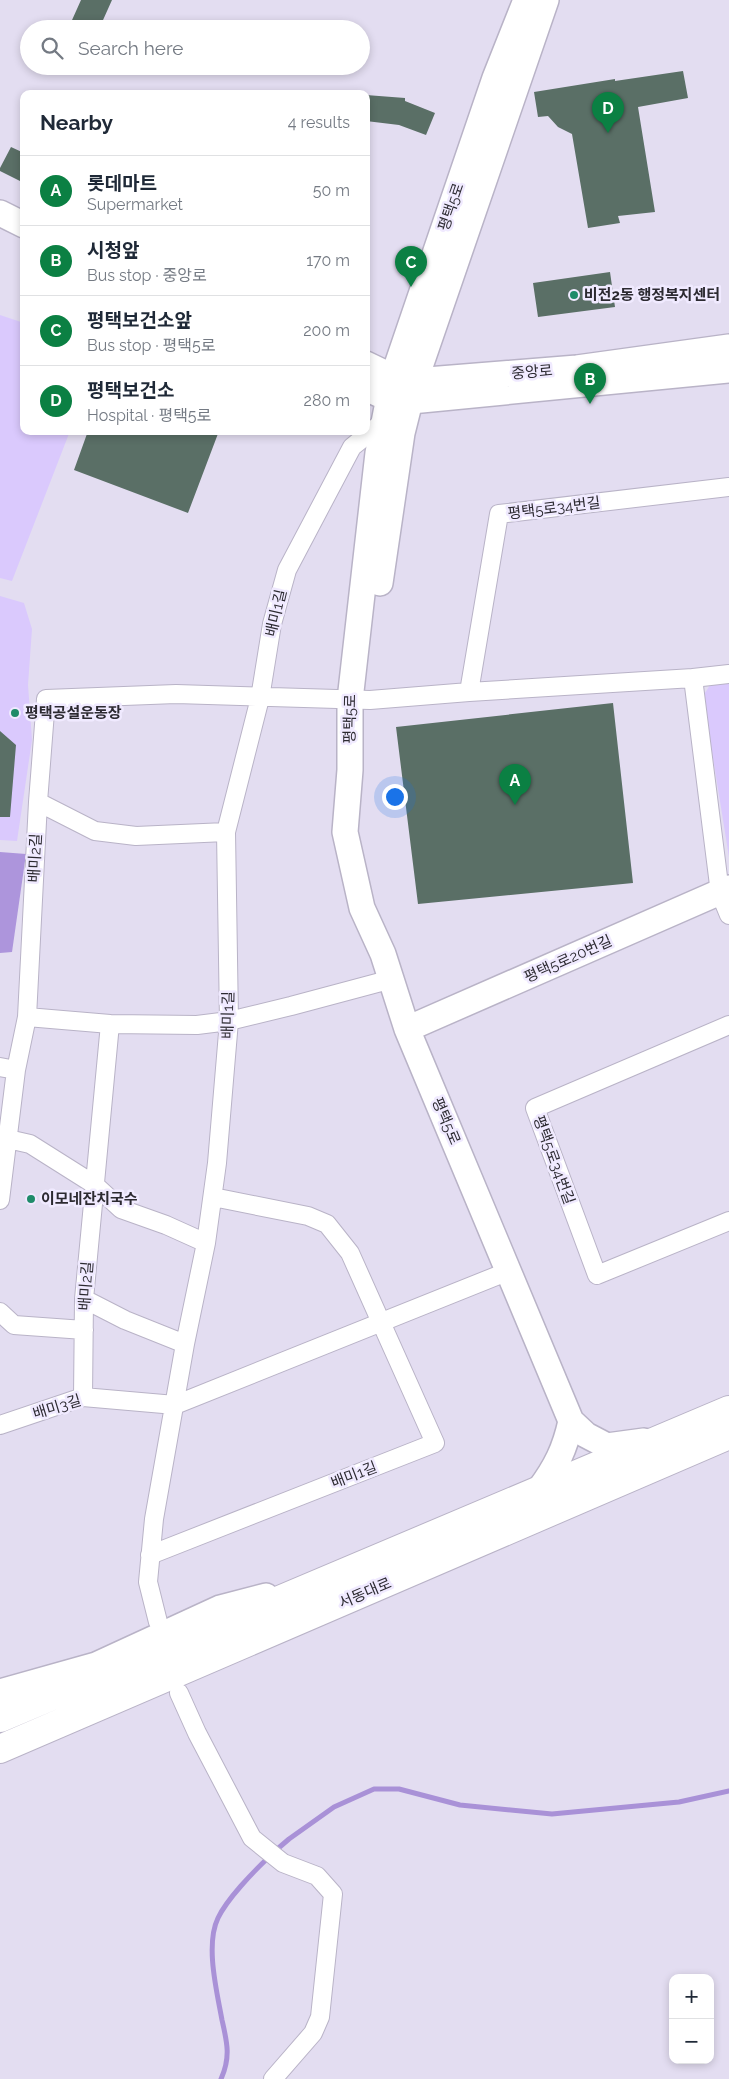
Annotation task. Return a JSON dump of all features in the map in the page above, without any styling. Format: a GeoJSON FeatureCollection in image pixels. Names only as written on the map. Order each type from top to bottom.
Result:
{"type":"FeatureCollection","features":[{"type":"Feature","properties":{"kind":"main road","name":"서동대로"},"geometry":{"type":"LineString","coordinates":[[0,1718],[729,1410]]}},
{"type":"Feature","properties":{"kind":"main road","name":"서동대로"},"geometry":{"type":"LineString","coordinates":[[0,1749],[729,1435]]}},
{"type":"Feature","properties":{"kind":"street","name":"평택5로"},"geometry":{"type":"LineString","coordinates":[[526,0],[495,78],[398,396],[378,453],[350,700],[350,770],[345,832],[362,908],[392,979],[408,1029],[571,1421]]}},
{"type":"Feature","properties":{"kind":"street"},"geometry":{"type":"LineString","coordinates":[[350,700],[368,670],[402,434],[398,396],[546,0]]}},
{"type":"Feature","properties":{"kind":"street"},"geometry":{"type":"LineString","coordinates":[[0,194],[20,203]]}},
{"type":"Feature","properties":{"kind":"street"},"geometry":{"type":"LineString","coordinates":[[0,213],[20,223]]}},
{"type":"Feature","properties":{"kind":"street","name":"중앙로"},"geometry":{"type":"LineString","coordinates":[[398,396],[729,347]]}},
{"type":"Feature","properties":{"kind":"street"},"geometry":{"type":"LineString","coordinates":[[370,368],[398,396]]}},
{"type":"Feature","properties":{"kind":"street","name":"중앙로"},"geometry":{"type":"LineString","coordinates":[[398,396],[729,370]]}},
{"type":"Feature","properties":{"kind":"street"},"geometry":{"type":"LineString","coordinates":[[370,389],[398,396]]}},
{"type":"Feature","properties":{"kind":"street","name":"배미1길"},"geometry":{"type":"LineString","coordinates":[[370,427],[398,396]]}},
{"type":"Feature","properties":{"kind":"street","name":"배미1길"},"geometry":{"type":"LineString","coordinates":[[158,1622],[148,1582],[154,1519],[176,1405],[185,1344],[206,1243],[218,1163],[229,1021],[226,832],[260,698],[272,624],[287,570],[352,447],[363,435]]}},
{"type":"Feature","properties":{"kind":"street","name":"평택5로34번길"},"geometry":{"type":"LineString","coordinates":[[469,692],[499,514],[729,486]]}},
{"type":"Feature","properties":{"kind":"street"},"geometry":{"type":"LineString","coordinates":[[260,698],[370,700],[729,674]]}},
{"type":"Feature","properties":{"kind":"street"},"geometry":{"type":"LineString","coordinates":[[693,678],[726,899]]}},
{"type":"Feature","properties":{"kind":"street","name":"배미2길"},"geometry":{"type":"LineString","coordinates":[[0,1200],[8,1138],[8,1069],[27,1018],[38,802],[46,699],[176,694],[260,698]]}},
{"type":"Feature","properties":{"kind":"street"},"geometry":{"type":"LineString","coordinates":[[38,802],[95,831],[136,836],[226,832]]}},
{"type":"Feature","properties":{"kind":"street","name":"평택5로20번길"},"geometry":{"type":"LineString","coordinates":[[408,1029],[726,899]]}},
{"type":"Feature","properties":{"kind":"street"},"geometry":{"type":"LineString","coordinates":[[27,1018],[110,1024],[197,1025],[229,1021],[392,979]]}},
{"type":"Feature","properties":{"kind":"street","name":"배미2길"},"geometry":{"type":"LineString","coordinates":[[0,1312],[14,1325],[84,1330],[84,1299],[110,1024]]}},
{"type":"Feature","properties":{"kind":"street","name":"평택5로34번길"},"geometry":{"type":"LineString","coordinates":[[729,1025],[535,1108],[597,1275],[729,1221]]}},
{"type":"Feature","properties":{"kind":"street"},"geometry":{"type":"LineString","coordinates":[[8,1138],[30,1144],[94,1185],[121,1209],[166,1225],[206,1243]]}},
{"type":"Feature","properties":{"kind":"street","name":"배미1길"},"geometry":{"type":"LineString","coordinates":[[150,1555],[435,1443],[350,1253],[327,1224],[308,1216],[213,1197]]}},
{"type":"Feature","properties":{"kind":"street"},"geometry":{"type":"LineString","coordinates":[[176,1405],[380,1321],[509,1271]]}},
{"type":"Feature","properties":{"kind":"street"},"geometry":{"type":"LineString","coordinates":[[84,1299],[125,1320],[185,1344]]}},
{"type":"Feature","properties":{"kind":"street"},"geometry":{"type":"LineString","coordinates":[[83,1397],[84,1330]]}},
{"type":"Feature","properties":{"kind":"street","name":"배미3길"},"geometry":{"type":"LineString","coordinates":[[0,1425],[83,1397],[176,1405]]}},
{"type":"Feature","properties":{"kind":"street"},"geometry":{"type":"LineString","coordinates":[[571,1421],[586,1435],[607,1446],[666,1438]]}},
{"type":"Feature","properties":{"kind":"street"},"geometry":{"type":"LineString","coordinates":[[539,1490],[553,1471],[566,1444],[571,1421]]}},
{"type":"Feature","properties":{"kind":"street"},"geometry":{"type":"LineString","coordinates":[[0,1692],[96,1665],[220,1608],[334,1578]]}},
{"type":"Feature","properties":{"kind":"street"},"geometry":{"type":"LineString","coordinates":[[179,1693],[197,1733],[252,1838],[283,1863],[317,1876],[333,1894],[320,2017],[313,2032],[273,2079]]}},
{"type":"Feature","properties":{"kind":"shaded area"},"geometry":{"type":"Polygon","coordinates":[[[0,315],[20,322],[20,435],[68,435],[12,581],[0,578],[0,315]]]}},
{"type":"Feature","properties":{"kind":"shaded area","name":"평택공설운동장"},"geometry":{"type":"Polygon","coordinates":[[[0,596],[24,603],[32,629],[28,685],[32,740],[17,841],[0,840],[0,596]]]}},
{"type":"Feature","properties":{"kind":"shaded area"},"geometry":{"type":"Polygon","coordinates":[[[729,680],[729,857],[703,696],[712,682],[729,680]]]}},
{"type":"Feature","properties":{"kind":"shaded area"},"geometry":{"type":"Polygon","coordinates":[[[0,852],[26,854],[12,952],[0,953],[0,852]]]}},
{"type":"Feature","properties":{"kind":"building"},"geometry":{"type":"Polygon","coordinates":[[[81,0],[112,0],[103,20],[72,20],[81,0]]]}},
{"type":"Feature","properties":{"kind":"building"},"geometry":{"type":"Polygon","coordinates":[[[683,71],[688,98],[638,107],[655,212],[618,216],[620,223],[588,228],[572,134],[558,127],[548,116],[538,117],[534,92],[615,79],[615,81],[683,71]]]}},
{"type":"Feature","properties":{"kind":"building"},"geometry":{"type":"Polygon","coordinates":[[[370,95],[405,98],[405,101],[435,113],[426,135],[399,125],[370,121],[370,95]]]}},
{"type":"Feature","properties":{"kind":"building"},"geometry":{"type":"Polygon","coordinates":[[[11,147],[20,151],[20,181],[0,171],[11,147]]]}},
{"type":"Feature","properties":{"kind":"building","name":"비전2동 행정복지센터"},"geometry":{"type":"Polygon","coordinates":[[[610,272],[615,307],[538,317],[533,283],[610,272]]]}},
{"type":"Feature","properties":{"kind":"building"},"geometry":{"type":"Polygon","coordinates":[[[87,435],[217,435],[188,513],[74,470],[87,435]]]}},
{"type":"Feature","properties":{"kind":"building"},"geometry":{"type":"Polygon","coordinates":[[[613,703],[633,883],[418,904],[396,727],[613,703]]]}},
{"type":"Feature","properties":{"kind":"building"},"geometry":{"type":"Polygon","coordinates":[[[0,731],[16,745],[10,817],[0,817],[0,731]]]}},
{"type":"Feature","properties":{"kind":"waterway"},"geometry":{"type":"LineString","coordinates":[[275,1851],[334,1807],[374,1789],[399,1789],[460,1805],[552,1814],[679,1802],[729,1791]]}},
{"type":"Feature","properties":{"kind":"waterway"},"geometry":{"type":"LineString","coordinates":[[221,2079],[226,2064],[227,2050],[213,1969],[212,1941],[214,1929],[218,1918],[234,1894],[269,1857]]}},
{"type":"Feature","properties":{"kind":"place","name":"평택보건소"},"geometry":{"type":"Point","coordinates":[608,133]}},
{"type":"Feature","properties":{"kind":"place","name":"평택보건소앞"},"geometry":{"type":"Point","coordinates":[411,287]}},
{"type":"Feature","properties":{"kind":"place","name":"비전2동 행정복지센터"},"geometry":{"type":"Point","coordinates":[574,295]}},
{"type":"Feature","properties":{"kind":"place","name":"시청앞"},"geometry":{"type":"Point","coordinates":[590,404]}},
{"type":"Feature","properties":{"kind":"place","name":"평택공설운동장"},"geometry":{"type":"Point","coordinates":[15,713]}},
{"type":"Feature","properties":{"kind":"place","name":"롯데마트"},"geometry":{"type":"Point","coordinates":[515,805]}},
{"type":"Feature","properties":{"kind":"place","name":"이모네잔치국수"},"geometry":{"type":"Point","coordinates":[31,1199]}}]}
